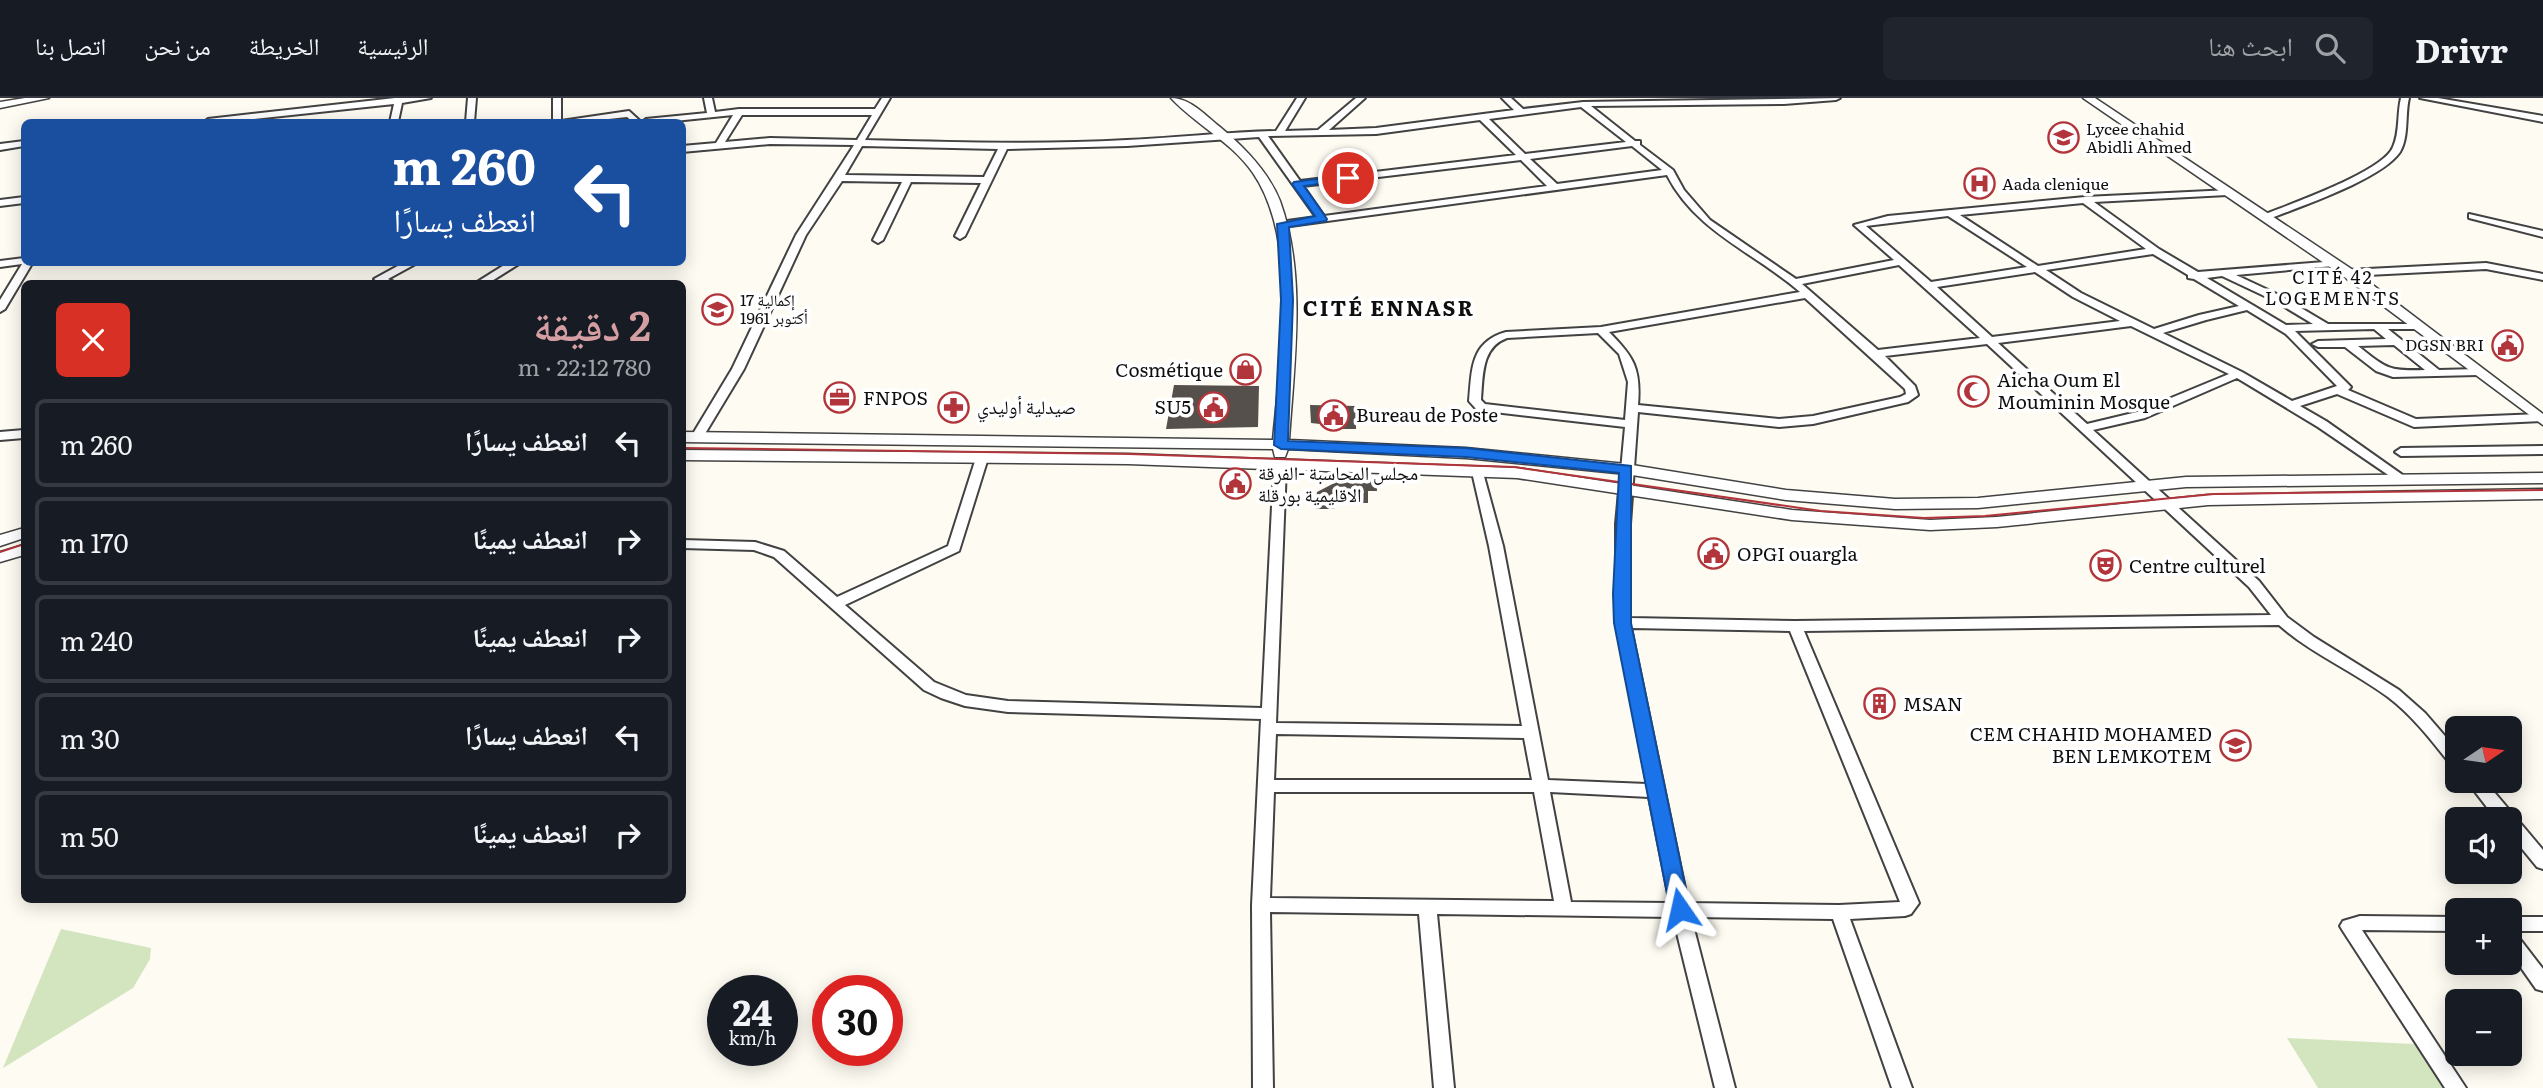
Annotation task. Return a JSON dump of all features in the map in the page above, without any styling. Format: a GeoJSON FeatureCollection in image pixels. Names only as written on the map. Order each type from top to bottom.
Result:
{"type":"FeatureCollection","features":[{"type":"Feature","properties":{"kind":"street"},"geometry":{"type":"LineString","coordinates":[[0,105],[44,98]]}},
{"type":"Feature","properties":{"kind":"street"},"geometry":{"type":"LineString","coordinates":[[234,119],[427,98]]}},
{"type":"Feature","properties":{"kind":"street"},"geometry":{"type":"LineString","coordinates":[[470,119],[472,98]]}},
{"type":"Feature","properties":{"kind":"street"},"geometry":{"type":"LineString","coordinates":[[557,98],[557,119]]}},
{"type":"Feature","properties":{"kind":"street"},"geometry":{"type":"LineString","coordinates":[[708,98],[712,115]]}},
{"type":"Feature","properties":{"kind":"street"},"geometry":{"type":"LineString","coordinates":[[690,437],[738,369],[801,235],[887,98]]}},
{"type":"Feature","properties":{"kind":"street"},"geometry":{"type":"LineString","coordinates":[[1176,98],[1223,135],[1259,173],[1276,202],[1283,224],[1287,300],[1261,905],[1263,1088]]}},
{"type":"Feature","properties":{"kind":"street"},"geometry":{"type":"LineString","coordinates":[[1280,132],[1301,98]]}},
{"type":"Feature","properties":{"kind":"street"},"geometry":{"type":"LineString","coordinates":[[1321,132],[1361,98]]}},
{"type":"Feature","properties":{"kind":"street"},"geometry":{"type":"LineString","coordinates":[[1506,98],[1521,112]]}},
{"type":"Feature","properties":{"kind":"street"},"geometry":{"type":"LineString","coordinates":[[686,149],[719,145],[860,141],[1004,146],[1127,143],[1280,132],[1376,131],[1599,100],[1836,98]]}},
{"type":"Feature","properties":{"kind":"street"},"geometry":{"type":"LineString","coordinates":[[2088,98],[2348,273],[2541,420]]}},
{"type":"Feature","properties":{"kind":"street"},"geometry":{"type":"LineString","coordinates":[[2266,217],[2385,162],[2397,149],[2404,98]]}},
{"type":"Feature","properties":{"kind":"street"},"geometry":{"type":"LineString","coordinates":[[2424,98],[2543,119]]}},
{"type":"Feature","properties":{"kind":"street"},"geometry":{"type":"LineString","coordinates":[[395,119],[399,100]]}},
{"type":"Feature","properties":{"kind":"street"},"geometry":{"type":"LineString","coordinates":[[1583,104],[1637,143],[1670,172],[1684,200],[1699,217],[1794,282],[1875,354],[1910,388],[1912,395],[1891,404],[1791,422],[1760,423],[1632,408]]}},
{"type":"Feature","properties":{"kind":"street"},"geometry":{"type":"LineString","coordinates":[[719,145],[739,112]]}},
{"type":"Feature","properties":{"kind":"street"},"geometry":{"type":"LineString","coordinates":[[674,119],[739,112],[879,112]]}},
{"type":"Feature","properties":{"kind":"street"},"geometry":{"type":"LineString","coordinates":[[585,119],[618,114],[629,114],[634,119]]}},
{"type":"Feature","properties":{"kind":"street"},"geometry":{"type":"LineString","coordinates":[[1483,118],[1555,188]]}},
{"type":"Feature","properties":{"kind":"street"},"geometry":{"type":"LineString","coordinates":[[1261,133],[1322,219]]}},
{"type":"Feature","properties":{"kind":"street"},"geometry":{"type":"LineString","coordinates":[[1297,184],[1637,143]]}},
{"type":"Feature","properties":{"kind":"street"},"geometry":{"type":"LineString","coordinates":[[0,147],[21,144]]}},
{"type":"Feature","properties":{"kind":"street"},"geometry":{"type":"LineString","coordinates":[[960,236],[1004,146]]}},
{"type":"Feature","properties":{"kind":"street"},"geometry":{"type":"LineString","coordinates":[[1283,224],[1670,172]]}},
{"type":"Feature","properties":{"kind":"street"},"geometry":{"type":"LineString","coordinates":[[839,178],[987,180]]}},
{"type":"Feature","properties":{"kind":"street"},"geometry":{"type":"LineString","coordinates":[[878,240],[908,179]]}},
{"type":"Feature","properties":{"kind":"street"},"geometry":{"type":"LineString","coordinates":[[2227,192],[2085,200],[1858,225],[1969,320],[1987,342],[2169,503],[2254,584],[2281,620],[2311,644],[2393,694],[2425,723],[2445,747]]}},
{"type":"Feature","properties":{"kind":"street"},"geometry":{"type":"LineString","coordinates":[[0,203],[21,200]]}},
{"type":"Feature","properties":{"kind":"street"},"geometry":{"type":"LineString","coordinates":[[2085,200],[2192,276],[2284,328],[2344,386],[2341,391]]}},
{"type":"Feature","properties":{"kind":"street"},"geometry":{"type":"LineString","coordinates":[[1950,214],[2086,301],[2238,374],[2292,405],[2400,479]]}},
{"type":"Feature","properties":{"kind":"street"},"geometry":{"type":"LineString","coordinates":[[2472,216],[2543,234]]}},
{"type":"Feature","properties":{"kind":"street"},"geometry":{"type":"LineString","coordinates":[[1929,285],[2033,267],[2155,251]]}},
{"type":"Feature","properties":{"kind":"street"},"geometry":{"type":"LineString","coordinates":[[0,264],[21,262]]}},
{"type":"Feature","properties":{"kind":"street"},"geometry":{"type":"LineString","coordinates":[[1794,282],[1899,262]]}},
{"type":"Feature","properties":{"kind":"street"},"geometry":{"type":"LineString","coordinates":[[2192,276],[2333,263]]}},
{"type":"Feature","properties":{"kind":"street"},"geometry":{"type":"LineString","coordinates":[[0,309],[24,266]]}},
{"type":"Feature","properties":{"kind":"street"},"geometry":{"type":"LineString","coordinates":[[377,280],[406,266]]}},
{"type":"Feature","properties":{"kind":"street"},"geometry":{"type":"LineString","coordinates":[[486,280],[510,266]]}},
{"type":"Feature","properties":{"kind":"street"},"geometry":{"type":"LineString","coordinates":[[2348,273],[2486,267],[2543,277]]}},
{"type":"Feature","properties":{"kind":"street"},"geometry":{"type":"LineString","coordinates":[[2224,273],[2277,298],[2326,327]]}},
{"type":"Feature","properties":{"kind":"street"},"geometry":{"type":"LineString","coordinates":[[0,290],[13,288]]}},
{"type":"Feature","properties":{"kind":"street"},"geometry":{"type":"LineString","coordinates":[[1630,424],[1485,408],[1475,401],[1484,346],[1493,337],[1601,330],[1808,294]]}},
{"type":"Feature","properties":{"kind":"street"},"geometry":{"type":"LineString","coordinates":[[2153,333],[2203,317],[2248,307]]}},
{"type":"Feature","properties":{"kind":"street"},"geometry":{"type":"LineString","coordinates":[[1875,354],[2132,323]]}},
{"type":"Feature","properties":{"kind":"street"},"geometry":{"type":"LineString","coordinates":[[2377,326],[2436,373]]}},
{"type":"Feature","properties":{"kind":"street"},"geometry":{"type":"LineString","coordinates":[[2284,328],[2418,326]]}},
{"type":"Feature","properties":{"kind":"street"},"geometry":{"type":"LineString","coordinates":[[1601,330],[1629,360],[1634,382],[1626,469],[1628,488],[1620,594],[1623,623],[1680,909],[1725,1088]]}},
{"type":"Feature","properties":{"kind":"street"},"geometry":{"type":"LineString","coordinates":[[2318,344],[2397,342]]}},
{"type":"Feature","properties":{"kind":"street"},"geometry":{"type":"LineString","coordinates":[[2347,343],[2388,372],[2479,372]]}},
{"type":"Feature","properties":{"kind":"street"},"geometry":{"type":"LineString","coordinates":[[2085,428],[2141,415],[2238,374]]}},
{"type":"Feature","properties":{"kind":"street"},"geometry":{"type":"LineString","coordinates":[[2292,405],[2341,391],[2412,422],[2541,420]]}},
{"type":"Feature","properties":{"kind":"street"},"geometry":{"type":"LineString","coordinates":[[0,436],[21,434]]}},
{"type":"Feature","properties":{"kind":"street"},"geometry":{"type":"LineString","coordinates":[[690,437],[1281,445],[1466,453],[1626,469],[1786,495],[1895,504],[1978,503],[2148,485],[2543,478]]}},
{"type":"Feature","properties":{"kind":"street"},"geometry":{"type":"LineString","coordinates":[[2401,452],[2543,450]]}},
{"type":"Feature","properties":{"kind":"street"},"geometry":{"type":"LineString","coordinates":[[686,455],[1128,459],[1538,475],[1792,515],[1908,524],[1997,522],[2169,503],[2444,494],[2543,495]]}},
{"type":"Feature","properties":{"kind":"street"},"geometry":{"type":"LineString","coordinates":[[837,603],[954,548],[982,458]]}},
{"type":"Feature","properties":{"kind":"street"},"geometry":{"type":"LineString","coordinates":[[1478,472],[1496,546],[1564,909]]}},
{"type":"Feature","properties":{"kind":"street"},"geometry":{"type":"LineString","coordinates":[[0,541],[21,534]]}},
{"type":"Feature","properties":{"kind":"street"},"geometry":{"type":"LineString","coordinates":[[686,544],[755,546],[772,550],[837,603],[929,686],[951,698],[976,702],[1269,721],[1531,732]]}},
{"type":"Feature","properties":{"kind":"street"},"geometry":{"type":"LineString","coordinates":[[0,557],[21,551]]}},
{"type":"Feature","properties":{"kind":"street"},"geometry":{"type":"LineString","coordinates":[[1623,623],[1794,625],[2281,620]]}},
{"type":"Feature","properties":{"kind":"street"},"geometry":{"type":"LineString","coordinates":[[1261,905],[1839,912],[1901,910],[1909,906],[1910,900],[1794,625]]}},
{"type":"Feature","properties":{"kind":"street"},"geometry":{"type":"LineString","coordinates":[[1267,786],[1541,786],[1656,791]]}},
{"type":"Feature","properties":{"kind":"street"},"geometry":{"type":"LineString","coordinates":[[2485,793],[2496,807]]}},
{"type":"Feature","properties":{"kind":"street"},"geometry":{"type":"LineString","coordinates":[[2522,837],[2543,862]]}},
{"type":"Feature","properties":{"kind":"street"},"geometry":{"type":"LineString","coordinates":[[1427,907],[1444,1088]]}},
{"type":"Feature","properties":{"kind":"street"},"geometry":{"type":"LineString","coordinates":[[1839,912],[1902,1088]]}},
{"type":"Feature","properties":{"kind":"street"},"geometry":{"type":"LineString","coordinates":[[2445,924],[2360,923],[2350,926],[2456,1088]]}},
{"type":"Feature","properties":{"kind":"street"},"geometry":{"type":"LineString","coordinates":[[2522,924],[2543,924]]}},
{"type":"Feature","properties":{"kind":"street"},"geometry":{"type":"LineString","coordinates":[[2522,955],[2543,983]]}},
{"type":"Feature","properties":{"kind":"green space"},"geometry":{"type":"Polygon","coordinates":[[[61,929],[151,948],[150,959],[133,988],[3,1068],[61,929]]]}},
{"type":"Feature","properties":{"kind":"green space"},"geometry":{"type":"Polygon","coordinates":[[[2287,1038],[2414,1044],[2444,1088],[2318,1088],[2287,1038]]]}},
{"type":"Feature","properties":{"kind":"building","name":"SU5"},"geometry":{"type":"Polygon","coordinates":[[[1174,385],[1259,386],[1258,427],[1166,429],[1174,385]]]}},
{"type":"Feature","properties":{"kind":"building","name":"Bureau de Poste"},"geometry":{"type":"Polygon","coordinates":[[[1310,405],[1356,406],[1356,429],[1329,429],[1311,423],[1310,405]]]}},
{"type":"Feature","properties":{"kind":"building"},"geometry":{"type":"Polygon","coordinates":[[[1346,477],[1376,478],[1377,491],[1368,491],[1368,503],[1334,503],[1334,509],[1315,509],[1317,492],[1346,477]]]}},
{"type":"Feature","properties":{"kind":"tram line"},"geometry":{"type":"LineString","coordinates":[[686,448],[1129,454],[1514,467],[1821,511],[1924,518],[1985,516],[2214,494],[2543,490]]}},
{"type":"Feature","properties":{"kind":"tram line"},"geometry":{"type":"LineString","coordinates":[[0,552],[21,545]]}},
{"type":"Feature","properties":{"kind":"place","name":"Lycee chahid Abidli Ahmed"},"geometry":{"type":"Point","coordinates":[2063,138]}},
{"type":"Feature","properties":{"kind":"place","name":"Aada clenique"},"geometry":{"type":"Point","coordinates":[1979,184]}},
{"type":"Feature","properties":{"kind":"place","name":"إكمالية 17 أكتوبر 1961"},"geometry":{"type":"Point","coordinates":[717,309]}},
{"type":"Feature","properties":{"kind":"place","name":"DGSN BRI"},"geometry":{"type":"Point","coordinates":[2507,345]}},
{"type":"Feature","properties":{"kind":"place","name":"Cosmétique"},"geometry":{"type":"Point","coordinates":[1246,370]}},
{"type":"Feature","properties":{"kind":"place","name":"Aicha Oum El Mouminin Mosque"},"geometry":{"type":"Point","coordinates":[1974,391]}},
{"type":"Feature","properties":{"kind":"place","name":"FNPOS"},"geometry":{"type":"Point","coordinates":[840,398]}},
{"type":"Feature","properties":{"kind":"place","name":"صيدلية أوليدي"},"geometry":{"type":"Point","coordinates":[954,407]}},
{"type":"Feature","properties":{"kind":"place","name":"SU5"},"geometry":{"type":"Point","coordinates":[1214,407]}},
{"type":"Feature","properties":{"kind":"place","name":"Bureau de Poste"},"geometry":{"type":"Point","coordinates":[1333,415]}},
{"type":"Feature","properties":{"kind":"place","name":"مجلس المحاسبة -الفرقة الاقليمية بورقلة"},"geometry":{"type":"Point","coordinates":[1235,484]}},
{"type":"Feature","properties":{"kind":"place","name":"OPGI ouargla"},"geometry":{"type":"Point","coordinates":[1714,554]}},
{"type":"Feature","properties":{"kind":"place","name":"Centre culturel"},"geometry":{"type":"Point","coordinates":[2106,566]}},
{"type":"Feature","properties":{"kind":"place","name":"MSAN"},"geometry":{"type":"Point","coordinates":[1880,704]}},
{"type":"Feature","properties":{"kind":"place","name":"CEM CHAHID MOHAMED BEN LEMKOTEM"},"geometry":{"type":"Point","coordinates":[2235,745]}},
{"type":"Feature","properties":{"kind":"district","name":"CITÉ 42 LOGEMENTS"},"geometry":{"type":"Point","coordinates":[2333,288]}},
{"type":"Feature","properties":{"kind":"district","name":"CITÉ ENNASR"},"geometry":{"type":"Point","coordinates":[1389,309]}},
{"type":"Feature","properties":{"kind":"route"},"geometry":{"type":"LineString","coordinates":[[1348,178],[1297,184],[1322,219],[1283,224],[1286,241],[1287,300],[1281,445],[1466,453],[1626,469],[1628,481],[1620,594],[1623,623],[1680,909]]}}]}
